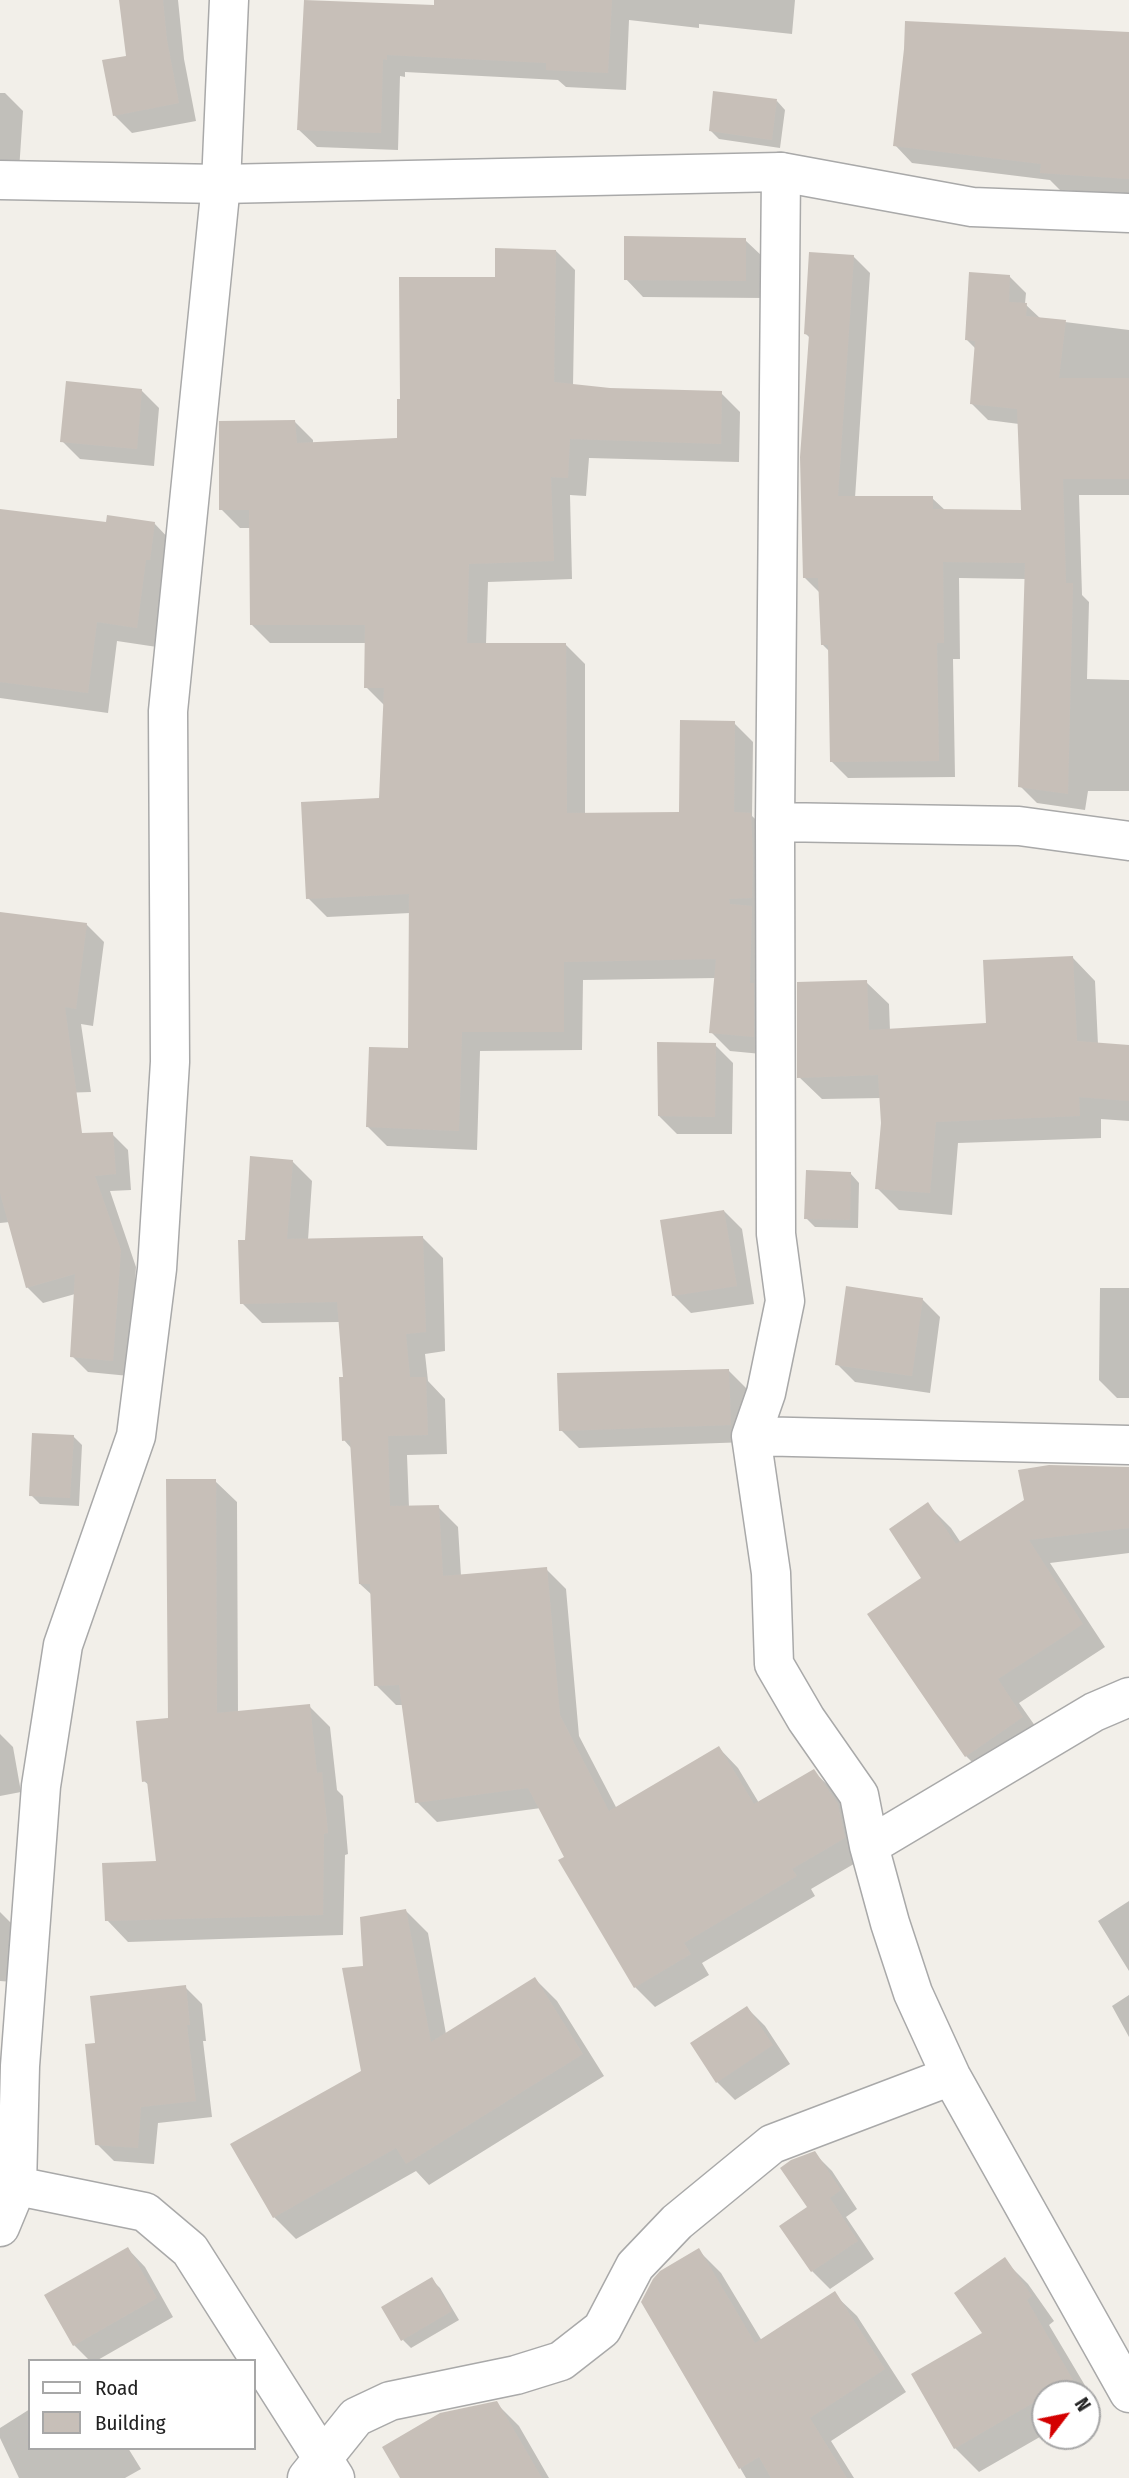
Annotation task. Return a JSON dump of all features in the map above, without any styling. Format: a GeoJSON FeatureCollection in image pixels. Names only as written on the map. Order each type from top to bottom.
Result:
{"type":"FeatureCollection","features":[{"type":"Feature","properties":{"kind":"street"},"geometry":{"type":"LineString","coordinates":[[0,2227],[17,2186],[20,2066],[43,1773],[63,1645],[135,1436],[157,1269],[170,1062],[168,711],[220,184],[229,0]]}},
{"type":"Feature","properties":{"kind":"street"},"geometry":{"type":"LineString","coordinates":[[781,172],[775,821],[776,1234],[785,1301],[766,1393],[751,1436],[771,1573],[774,1664],[806,1720],[859,1795],[869,1846],[890,1923],[913,1993],[951,2076],[1129,2393]]}},
{"type":"Feature","properties":{"kind":"street"},"geometry":{"type":"LineString","coordinates":[[0,180],[220,184],[781,172],[972,207],[1129,214]]}},
{"type":"Feature","properties":{"kind":"street"},"geometry":{"type":"LineString","coordinates":[[775,821],[1019,826],[1129,841]]}},
{"type":"Feature","properties":{"kind":"street"},"geometry":{"type":"LineString","coordinates":[[751,1436],[1129,1445]]}},
{"type":"Feature","properties":{"kind":"street"},"geometry":{"type":"LineString","coordinates":[[869,1846],[1094,1712],[1129,1697]]}},
{"type":"Feature","properties":{"kind":"street"},"geometry":{"type":"LineString","coordinates":[[256,2361],[321,2471],[356,2417],[390,2401],[516,2375],[561,2361],[602,2329],[635,2266],[677,2222],[772,2144],[951,2076]]}},
{"type":"Feature","properties":{"kind":"street"},"geometry":{"type":"LineString","coordinates":[[17,2186],[145,2213],[190,2250],[255,2359]]}},
{"type":"Feature","properties":{"kind":"building"},"geometry":{"type":"Polygon","coordinates":[[[119,0],[163,0],[167,40],[179,103],[113,116],[102,60],[126,56],[119,0]]]}},
{"type":"Feature","properties":{"kind":"building"},"geometry":{"type":"Polygon","coordinates":[[[304,0],[434,5],[434,0],[612,0],[608,73],[546,70],[546,63],[387,55],[387,60],[383,59],[381,133],[297,130],[304,0]]]}},
{"type":"Feature","properties":{"kind":"building"},"geometry":{"type":"Polygon","coordinates":[[[905,21],[1129,32],[1129,179],[1040,173],[1041,164],[893,146],[905,21]]]}},
{"type":"Feature","properties":{"kind":"building"},"geometry":{"type":"Polygon","coordinates":[[[713,91],[777,99],[772,140],[709,131],[713,91]]]}},
{"type":"Feature","properties":{"kind":"building"},"geometry":{"type":"Polygon","coordinates":[[[624,236],[746,238],[746,281],[624,280],[624,236]]]}},
{"type":"Feature","properties":{"kind":"building"},"geometry":{"type":"Polygon","coordinates":[[[495,248],[556,250],[554,382],[610,388],[722,391],[721,444],[570,439],[568,478],[551,477],[554,561],[469,564],[467,643],[566,643],[567,813],[679,812],[680,720],[735,721],[734,812],[751,813],[752,898],[729,899],[730,904],[752,906],[750,983],[754,983],[754,1037],[709,1033],[716,959],[564,962],[564,1032],[462,1032],[459,1131],[366,1127],[369,1047],[408,1048],[409,894],[306,899],[301,802],[379,798],[384,688],[364,688],[365,625],[250,625],[249,510],[219,510],[219,421],[295,420],[297,443],[397,438],[397,399],[400,399],[399,277],[495,277],[495,248]]]}},
{"type":"Feature","properties":{"kind":"building"},"geometry":{"type":"Polygon","coordinates":[[[809,252],[854,255],[838,496],[933,496],[933,509],[1021,510],[1017,409],[970,404],[975,341],[965,340],[969,272],[1010,275],[1009,302],[1027,303],[1026,316],[1066,320],[1059,378],[1129,378],[1129,479],[1063,479],[1066,583],[1073,583],[1068,794],[1018,787],[1025,563],[943,562],[944,643],[937,643],[939,761],[830,762],[828,645],[821,645],[818,578],[803,578],[800,457],[809,335],[804,334],[809,252]]]}},
{"type":"Feature","properties":{"kind":"building"},"geometry":{"type":"Polygon","coordinates":[[[66,381],[142,389],[137,449],[60,442],[66,381]]]}},
{"type":"Feature","properties":{"kind":"building"},"geometry":{"type":"Polygon","coordinates":[[[0,509],[106,522],[107,515],[155,522],[150,560],[146,560],[137,628],[97,622],[88,693],[0,682],[0,509]]]}},
{"type":"Feature","properties":{"kind":"building"},"geometry":{"type":"Polygon","coordinates":[[[0,912],[87,923],[76,1009],[65,1007],[82,1133],[113,1132],[116,1174],[95,1176],[121,1250],[113,1361],[70,1357],[75,1274],[26,1288],[0,1193],[0,912]]]}},
{"type":"Feature","properties":{"kind":"building"},"geometry":{"type":"Polygon","coordinates":[[[1073,956],[1077,1041],[1129,1045],[1129,1101],[1079,1097],[1080,1116],[936,1122],[930,1193],[875,1189],[881,1123],[878,1075],[797,1078],[797,982],[867,980],[869,1030],[986,1023],[983,960],[1073,956]]]}},
{"type":"Feature","properties":{"kind":"building"},"geometry":{"type":"Polygon","coordinates":[[[657,1042],[716,1043],[715,1117],[658,1116],[657,1042]]]}},
{"type":"Feature","properties":{"kind":"building"},"geometry":{"type":"Polygon","coordinates":[[[250,1156],[293,1160],[287,1239],[423,1236],[426,1332],[406,1334],[410,1377],[426,1377],[428,1435],[388,1436],[390,1506],[439,1505],[443,1576],[547,1567],[560,1715],[609,1811],[719,1746],[754,1804],[814,1769],[838,1804],[845,1838],[792,1869],[797,1876],[684,1943],[691,1954],[634,1988],[558,1860],[564,1857],[528,1788],[415,1803],[399,1685],[374,1686],[370,1584],[359,1584],[350,1440],[342,1441],[339,1377],[343,1377],[337,1302],[240,1304],[238,1240],[245,1240],[250,1156]]]}},
{"type":"Feature","properties":{"kind":"building"},"geometry":{"type":"Polygon","coordinates":[[[806,1170],[851,1172],[850,1220],[804,1219],[806,1170]]]}},
{"type":"Feature","properties":{"kind":"building"},"geometry":{"type":"Polygon","coordinates":[[[724,1210],[737,1286],[672,1296],[660,1220],[724,1210]]]}},
{"type":"Feature","properties":{"kind":"building"},"geometry":{"type":"Polygon","coordinates":[[[846,1286],[923,1298],[912,1376],[835,1365],[846,1286]]]}},
{"type":"Feature","properties":{"kind":"building"},"geometry":{"type":"Polygon","coordinates":[[[729,1369],[731,1425],[559,1431],[557,1373],[729,1369]]]}},
{"type":"Feature","properties":{"kind":"building"},"geometry":{"type":"Polygon","coordinates":[[[32,1433],[74,1435],[70,1498],[29,1496],[32,1433]]]}},
{"type":"Feature","properties":{"kind":"building"},"geometry":{"type":"Polygon","coordinates":[[[1049,1465],[1129,1467],[1129,1528],[1029,1540],[1083,1624],[998,1679],[1023,1717],[965,1757],[867,1614],[921,1578],[889,1529],[928,1502],[956,1544],[1024,1500],[1018,1470],[1049,1465]]]}},
{"type":"Feature","properties":{"kind":"building"},"geometry":{"type":"Polygon","coordinates":[[[166,1479],[216,1479],[217,1713],[310,1704],[317,1773],[322,1772],[328,1833],[324,1834],[323,1915],[105,1921],[102,1863],[156,1861],[147,1781],[142,1782],[136,1721],[168,1718],[166,1479]]]}},
{"type":"Feature","properties":{"kind":"building"},"geometry":{"type":"Polygon","coordinates":[[[406,1909],[431,2042],[535,1977],[583,2054],[406,2164],[396,2148],[273,2218],[230,2144],[361,2071],[342,1968],[363,1966],[360,1917],[406,1909]]]}},
{"type":"Feature","properties":{"kind":"building"},"geometry":{"type":"Polygon","coordinates":[[[186,1985],[190,2025],[187,2025],[196,2101],[141,2107],[138,2148],[95,2145],[85,2044],[95,2043],[90,1996],[186,1985]]]}},
{"type":"Feature","properties":{"kind":"building"},"geometry":{"type":"Polygon","coordinates":[[[747,2006],[773,2045],[716,2083],[690,2043],[747,2006]]]}},
{"type":"Feature","properties":{"kind":"building"},"geometry":{"type":"Polygon","coordinates":[[[815,2151],[841,2190],[830,2198],[858,2241],[811,2272],[779,2226],[807,2207],[780,2168],[791,2160],[815,2151]]]}},
{"type":"Feature","properties":{"kind":"building"},"geometry":{"type":"Polygon","coordinates":[[[128,2247],[157,2298],[73,2346],[44,2295],[128,2247]]]}},
{"type":"Feature","properties":{"kind":"building"},"geometry":{"type":"Polygon","coordinates":[[[699,2248],[755,2343],[835,2291],[885,2369],[810,2418],[847,2478],[771,2478],[759,2457],[739,2469],[641,2302],[660,2271],[699,2248]]]}},
{"type":"Feature","properties":{"kind":"building"},"geometry":{"type":"Polygon","coordinates":[[[1005,2257],[1032,2296],[1027,2300],[1073,2380],[1031,2380],[1031,2404],[954,2449],[911,2374],[982,2333],[954,2293],[1005,2257]]]}},
{"type":"Feature","properties":{"kind":"building"},"geometry":{"type":"Polygon","coordinates":[[[432,2277],[452,2311],[401,2341],[381,2307],[432,2277]]]}},
{"type":"Feature","properties":{"kind":"building"},"geometry":{"type":"Polygon","coordinates":[[[497,2401],[542,2478],[400,2478],[382,2447],[440,2413],[497,2401]]]}}]}
